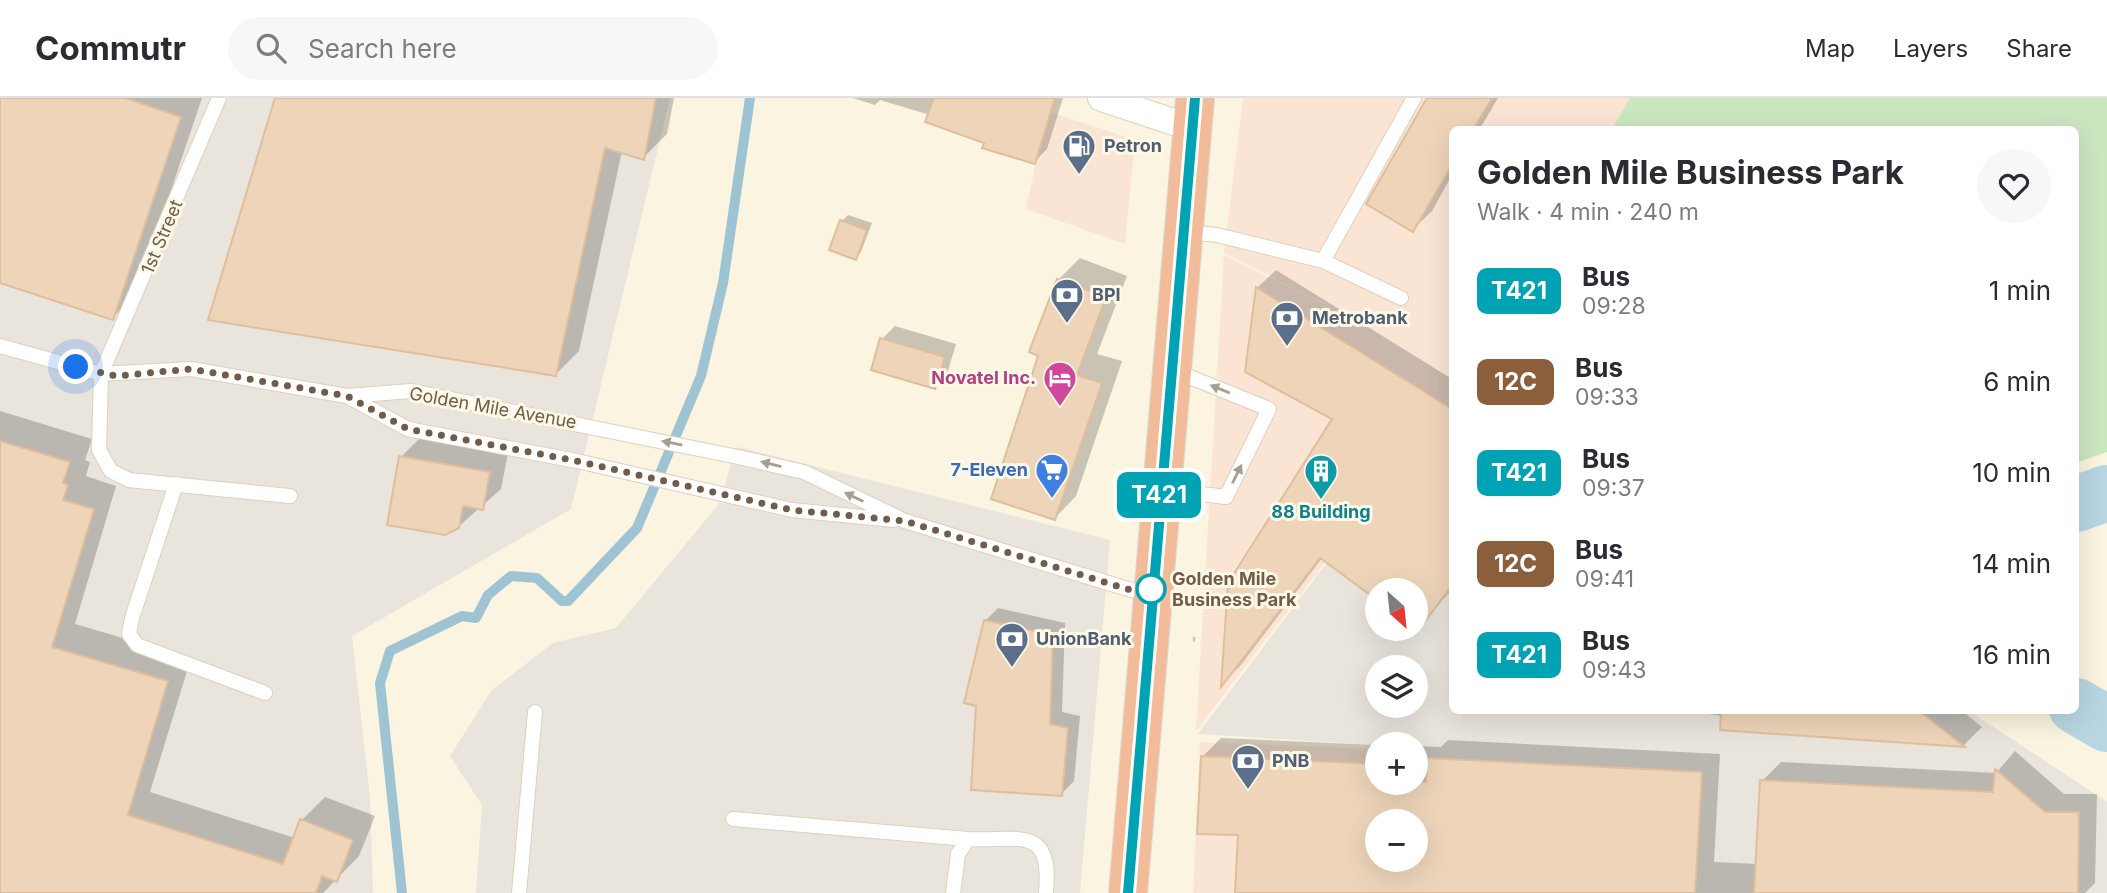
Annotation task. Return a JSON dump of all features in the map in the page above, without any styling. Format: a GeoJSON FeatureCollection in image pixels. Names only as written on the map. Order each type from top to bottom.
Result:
{"type":"FeatureCollection","features":[{"type":"Feature","properties":{"kind":"highway"},"geometry":{"type":"LineString","coordinates":[[1128,893],[1150,596],[1194,113]]}},
{"type":"Feature","properties":{"kind":"street"},"geometry":{"type":"LineString","coordinates":[[1101,98],[1194,113]]}},
{"type":"Feature","properties":{"kind":"lane","name":"1st Street"},"geometry":{"type":"LineString","coordinates":[[101,374],[219,98]]}},
{"type":"Feature","properties":{"kind":"lane"},"geometry":{"type":"LineString","coordinates":[[1323,261],[1414,98]]}},
{"type":"Feature","properties":{"kind":"lane"},"geometry":{"type":"LineString","coordinates":[[1183,231],[1217,235],[1323,261],[1401,298]]}},
{"type":"Feature","properties":{"kind":"lane"},"geometry":{"type":"LineString","coordinates":[[0,346],[101,374],[191,369],[347,396]]}},
{"type":"Feature","properties":{"kind":"lane"},"geometry":{"type":"LineString","coordinates":[[1160,489],[1226,497],[1269,409],[1170,369]]}},
{"type":"Feature","properties":{"kind":"lane"},"geometry":{"type":"LineString","coordinates":[[101,374],[99,450],[111,471],[129,480],[290,496]]}},
{"type":"Feature","properties":{"kind":"lane","name":"Golden Mile Avenue"},"geometry":{"type":"LineString","coordinates":[[347,396],[411,391],[804,472],[905,521],[1150,596]]}},
{"type":"Feature","properties":{"kind":"lane","name":"Golden Mile Avenue"},"geometry":{"type":"LineString","coordinates":[[347,396],[408,429],[577,461],[792,510],[905,521]]}},
{"type":"Feature","properties":{"kind":"lane"},"geometry":{"type":"LineString","coordinates":[[176,484],[129,634],[136,645],[265,693]]}},
{"type":"Feature","properties":{"kind":"lane"},"geometry":{"type":"LineString","coordinates":[[520,893],[534,712]]}},
{"type":"Feature","properties":{"kind":"lane"},"geometry":{"type":"LineString","coordinates":[[733,819],[968,839],[1032,841],[1044,850],[1048,867],[1046,893]]}},
{"type":"Feature","properties":{"kind":"lane"},"geometry":{"type":"LineString","coordinates":[[953,893],[958,853],[968,839]]}},
{"type":"Feature","properties":{"kind":"shaded area"},"geometry":{"type":"Polygon","coordinates":[[[0,98],[670,98],[571,509],[352,636],[370,798],[373,893],[0,893],[0,98]]]}},
{"type":"Feature","properties":{"kind":"shaded area"},"geometry":{"type":"Polygon","coordinates":[[[1243,98],[1630,98],[1614,126],[1449,126],[1449,400],[1196,731],[1224,255],[1386,334],[1224,253],[1243,98]]]}},
{"type":"Feature","properties":{"kind":"shaded area"},"geometry":{"type":"Polygon","coordinates":[[[1047,111],[1135,140],[1125,244],[1026,209],[1047,111]]]}},
{"type":"Feature","properties":{"kind":"shaded area"},"geometry":{"type":"Polygon","coordinates":[[[1449,400],[1449,714],[1974,714],[2107,802],[2107,893],[1417,893],[1418,872],[1428,872],[1428,809],[1421,809],[1422,795],[1428,795],[1428,732],[1365,732],[1365,744],[1198,734],[1449,400]]]}},
{"type":"Feature","properties":{"kind":"shaded area"},"geometry":{"type":"Polygon","coordinates":[[[737,447],[1110,540],[1080,893],[476,893],[482,805],[450,756],[492,690],[553,643],[616,628],[718,505],[737,447]]]}},
{"type":"Feature","properties":{"kind":"shaded area"},"geometry":{"type":"Polygon","coordinates":[[[1200,742],[1365,749],[1365,795],[1420,795],[1420,809],[1365,809],[1365,872],[1417,872],[1416,893],[1193,893],[1200,742]]]}},
{"type":"Feature","properties":{"kind":"green space"},"geometry":{"type":"Polygon","coordinates":[[[1630,98],[2107,98],[2107,452],[2079,462],[2079,126],[1614,126],[1630,98]]]}},
{"type":"Feature","properties":{"kind":"building"},"geometry":{"type":"Polygon","coordinates":[[[0,98],[125,98],[181,117],[113,320],[0,283],[0,98]]]}},
{"type":"Feature","properties":{"kind":"building"},"geometry":{"type":"Polygon","coordinates":[[[275,98],[656,98],[644,160],[605,148],[556,376],[208,320],[275,98]]]}},
{"type":"Feature","properties":{"kind":"building"},"geometry":{"type":"Polygon","coordinates":[[[934,98],[1055,98],[1035,164],[982,148],[984,143],[925,122],[934,98]]]}},
{"type":"Feature","properties":{"kind":"building"},"geometry":{"type":"Polygon","coordinates":[[[1427,98],[1492,98],[1475,126],[1449,126],[1449,170],[1413,232],[1366,204],[1427,98]]]}},
{"type":"Feature","properties":{"kind":"building"},"geometry":{"type":"Polygon","coordinates":[[[840,220],[867,230],[856,260],[829,250],[840,220]]]}},
{"type":"Feature","properties":{"kind":"building"},"geometry":{"type":"Polygon","coordinates":[[[1057,279],[1106,297],[1077,375],[1102,383],[1055,520],[991,499],[1038,356],[1029,352],[1057,279]]]}},
{"type":"Feature","properties":{"kind":"building","name":"88 Building"},"geometry":{"type":"Polygon","coordinates":[[[1256,287],[1449,407],[1449,589],[1428,618],[1428,578],[1365,578],[1365,591],[1320,558],[1221,687],[1228,583],[1332,419],[1245,372],[1256,287]]]}},
{"type":"Feature","properties":{"kind":"building"},"geometry":{"type":"Polygon","coordinates":[[[880,338],[945,357],[935,389],[871,370],[880,338]]]}},
{"type":"Feature","properties":{"kind":"building"},"geometry":{"type":"Polygon","coordinates":[[[0,441],[70,462],[63,483],[68,485],[63,500],[94,509],[52,647],[168,681],[128,815],[283,864],[300,819],[353,840],[337,882],[322,876],[316,893],[0,893],[0,441]]]}},
{"type":"Feature","properties":{"kind":"building"},"geometry":{"type":"Polygon","coordinates":[[[399,456],[490,472],[483,510],[463,506],[459,528],[445,535],[387,525],[399,456]]]}},
{"type":"Feature","properties":{"kind":"building"},"geometry":{"type":"Polygon","coordinates":[[[984,620],[1053,635],[1050,724],[1068,728],[1062,796],[971,790],[976,706],[964,703],[984,620]]]}},
{"type":"Feature","properties":{"kind":"building"},"geometry":{"type":"Polygon","coordinates":[[[1721,714],[1923,714],[1965,747],[1720,730],[1721,714]]]}},
{"type":"Feature","properties":{"kind":"building"},"geometry":{"type":"Polygon","coordinates":[[[1201,756],[1365,763],[1365,795],[1428,795],[1428,758],[1702,772],[1695,893],[1235,893],[1238,835],[1197,834],[1201,756]]]}},
{"type":"Feature","properties":{"kind":"building"},"geometry":{"type":"Polygon","coordinates":[[[1995,769],[2045,812],[2079,812],[2078,893],[1754,893],[1760,780],[1993,792],[1995,769]]]}},
{"type":"Feature","properties":{"kind":"waterway"},"geometry":{"type":"LineString","coordinates":[[402,893],[380,683],[390,651],[462,616],[476,618],[488,595],[511,576],[537,578],[562,601],[568,601],[637,528],[701,376],[723,283],[750,98]]}},
{"type":"Feature","properties":{"kind":"waterway"},"geometry":{"type":"LineString","coordinates":[[2079,503],[2107,493]]}},
{"type":"Feature","properties":{"kind":"waterway"},"geometry":{"type":"LineString","coordinates":[[2079,708],[2107,724]]}},
{"type":"Feature","properties":{"kind":"bus line","name":"T421"},"geometry":{"type":"LineString","coordinates":[[1128,893],[1141,708],[1195,98]]}},
{"type":"Feature","properties":{"kind":"place","name":"Petron"},"geometry":{"type":"Point","coordinates":[1079,176]}},
{"type":"Feature","properties":{"kind":"place","name":"BPI"},"geometry":{"type":"Point","coordinates":[1067,325]}},
{"type":"Feature","properties":{"kind":"place","name":"Metrobank"},"geometry":{"type":"Point","coordinates":[1287,348]}},
{"type":"Feature","properties":{"kind":"place","name":"Novatel Inc."},"geometry":{"type":"Point","coordinates":[1060,408]}},
{"type":"Feature","properties":{"kind":"place","name":"7-Eleven"},"geometry":{"type":"Point","coordinates":[1052,500]}},
{"type":"Feature","properties":{"kind":"place","name":"88 Building"},"geometry":{"type":"Point","coordinates":[1321,501]}},
{"type":"Feature","properties":{"kind":"place","name":"Golden Mile Business Park"},"geometry":{"type":"Point","coordinates":[1151,589]}},
{"type":"Feature","properties":{"kind":"place","name":"UnionBank"},"geometry":{"type":"Point","coordinates":[1012,669]}},
{"type":"Feature","properties":{"kind":"place","name":"PNB"},"geometry":{"type":"Point","coordinates":[1248,791]}},
{"type":"Feature","properties":{"kind":"route"},"geometry":{"type":"LineString","coordinates":[[76,367],[116,376],[191,369],[347,396],[408,429],[577,461],[792,510],[905,521],[1150,596],[1151,589]]}}]}
